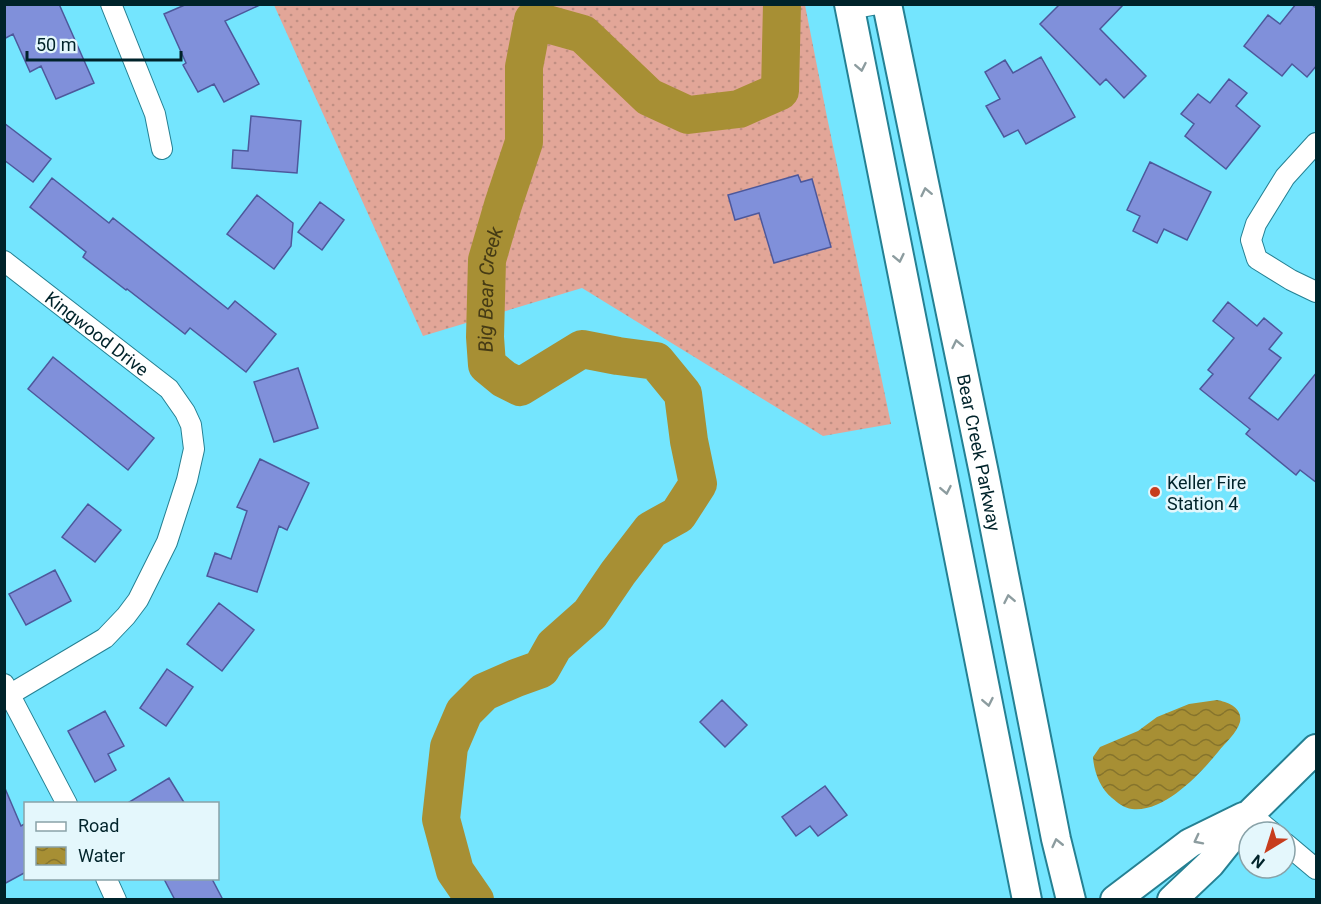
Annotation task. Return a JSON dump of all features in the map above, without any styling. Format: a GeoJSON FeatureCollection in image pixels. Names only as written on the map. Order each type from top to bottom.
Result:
{"type":"FeatureCollection","features":[{"type":"Feature","properties":{"kind":"main road","name":"Bear Creek Parkway"},"geometry":{"type":"LineString","coordinates":[[887,4],[1056,839],[1071,900]]}},
{"type":"Feature","properties":{"kind":"main road"},"geometry":{"type":"LineString","coordinates":[[850,7],[1027,900]]}},
{"type":"Feature","properties":{"kind":"main road"},"geometry":{"type":"LineString","coordinates":[[907,298],[946,291]]}},
{"type":"Feature","properties":{"kind":"main road"},"geometry":{"type":"LineString","coordinates":[[939,455],[978,446]]}},
{"type":"Feature","properties":{"kind":"main road"},"geometry":{"type":"LineString","coordinates":[[981,665],[1020,656]]}},
{"type":"Feature","properties":{"kind":"main road"},"geometry":{"type":"LineString","coordinates":[[1172,900],[1210,864],[1250,814],[1317,749]]}},
{"type":"Feature","properties":{"kind":"main road"},"geometry":{"type":"LineString","coordinates":[[1115,900],[1190,843],[1250,814]]}},
{"type":"Feature","properties":{"kind":"street"},"geometry":{"type":"LineString","coordinates":[[111,4],[155,114],[162,149]]}},
{"type":"Feature","properties":{"kind":"street"},"geometry":{"type":"LineString","coordinates":[[850,7],[878,4]]}},
{"type":"Feature","properties":{"kind":"street"},"geometry":{"type":"LineString","coordinates":[[1317,143],[1285,177],[1256,224],[1251,240],[1257,259],[1291,280],[1317,292]]}},
{"type":"Feature","properties":{"kind":"street","name":"Kingwood Drive"},"geometry":{"type":"LineString","coordinates":[[4,261],[169,389],[191,425],[194,449],[187,480],[167,542],[138,600],[126,616],[105,638],[7,692]]}},
{"type":"Feature","properties":{"kind":"street"},"geometry":{"type":"LineString","coordinates":[[7,692],[66,802]]}},
{"type":"Feature","properties":{"kind":"street"},"geometry":{"type":"LineString","coordinates":[[1250,814],[1257,820]]}},
{"type":"Feature","properties":{"kind":"street"},"geometry":{"type":"LineString","coordinates":[[1297,853],[1317,869]]}},
{"type":"Feature","properties":{"kind":"street"},"geometry":{"type":"LineString","coordinates":[[106,880],[116,900]]}},
{"type":"Feature","properties":{"kind":"shaded area"},"geometry":{"type":"Polygon","coordinates":[[[274,5],[805,5],[891,424],[823,436],[582,288],[423,336],[274,5]]]}},
{"type":"Feature","properties":{"kind":"water"},"geometry":{"type":"Polygon","coordinates":[[[1217,700],[1237,709],[1240,722],[1230,738],[1191,781],[1169,799],[1144,809],[1126,808],[1108,794],[1098,779],[1094,763],[1093,757],[1100,747],[1138,731],[1157,717],[1189,704],[1217,700]]]}},
{"type":"Feature","properties":{"kind":"building"},"geometry":{"type":"Polygon","coordinates":[[[4,4],[59,4],[94,83],[56,99],[41,66],[30,72],[13,34],[4,39],[4,4]]]}},
{"type":"Feature","properties":{"kind":"building"},"geometry":{"type":"Polygon","coordinates":[[[187,4],[262,4],[225,21],[259,84],[224,102],[214,84],[198,92],[183,65],[186,63],[164,14],[187,4]]]}},
{"type":"Feature","properties":{"kind":"building"},"geometry":{"type":"Polygon","coordinates":[[[1060,4],[1124,4],[1100,29],[1146,76],[1124,98],[1106,79],[1100,85],[1040,24],[1060,4]]]}},
{"type":"Feature","properties":{"kind":"building"},"geometry":{"type":"Polygon","coordinates":[[[1296,4],[1311,4],[1317,9],[1317,65],[1307,77],[1292,64],[1282,76],[1244,46],[1268,15],[1280,24],[1296,4]]]}},
{"type":"Feature","properties":{"kind":"building"},"geometry":{"type":"Polygon","coordinates":[[[1041,57],[1075,117],[1026,144],[1018,130],[1004,137],[986,106],[1000,99],[985,72],[1005,60],[1013,73],[1041,57]]]}},
{"type":"Feature","properties":{"kind":"building"},"geometry":{"type":"Polygon","coordinates":[[[1229,79],[1247,93],[1236,106],[1260,126],[1226,169],[1185,136],[1194,124],[1181,114],[1198,94],[1210,103],[1229,79]]]}},
{"type":"Feature","properties":{"kind":"building"},"geometry":{"type":"Polygon","coordinates":[[[251,116],[301,121],[297,173],[232,168],[233,150],[248,151],[251,116]]]}},
{"type":"Feature","properties":{"kind":"building"},"geometry":{"type":"Polygon","coordinates":[[[4,123],[51,159],[33,182],[4,160],[4,123]]]}},
{"type":"Feature","properties":{"kind":"building"},"geometry":{"type":"Polygon","coordinates":[[[1150,162],[1211,192],[1187,240],[1164,229],[1157,243],[1133,231],[1140,216],[1127,210],[1150,162]]]}},
{"type":"Feature","properties":{"kind":"building"},"geometry":{"type":"Polygon","coordinates":[[[798,175],[801,182],[812,179],[831,247],[774,263],[759,213],[735,220],[728,195],[798,175]]]}},
{"type":"Feature","properties":{"kind":"building"},"geometry":{"type":"Polygon","coordinates":[[[52,178],[109,223],[113,218],[228,309],[235,301],[276,334],[246,372],[190,328],[185,334],[126,290],[83,257],[86,252],[30,207],[52,178]]]}},
{"type":"Feature","properties":{"kind":"building"},"geometry":{"type":"Polygon","coordinates":[[[257,195],[293,223],[291,246],[274,269],[227,234],[257,195]]]}},
{"type":"Feature","properties":{"kind":"building"},"geometry":{"type":"Polygon","coordinates":[[[320,202],[344,220],[322,250],[298,232],[320,202]]]}},
{"type":"Feature","properties":{"kind":"building"},"geometry":{"type":"Polygon","coordinates":[[[1228,302],[1257,326],[1264,318],[1282,333],[1269,349],[1281,358],[1249,398],[1278,420],[1317,372],[1317,483],[1300,470],[1296,475],[1246,434],[1250,429],[1200,389],[1213,374],[1208,370],[1234,338],[1213,321],[1228,302]]]}},
{"type":"Feature","properties":{"kind":"building"},"geometry":{"type":"Polygon","coordinates":[[[53,357],[154,438],[128,470],[28,389],[53,357]]]}},
{"type":"Feature","properties":{"kind":"building"},"geometry":{"type":"Polygon","coordinates":[[[298,368],[318,428],[274,442],[254,382],[298,368]]]}},
{"type":"Feature","properties":{"kind":"building"},"geometry":{"type":"Polygon","coordinates":[[[260,459],[309,483],[287,530],[279,526],[257,592],[207,576],[215,553],[231,559],[247,511],[237,507],[260,459]]]}},
{"type":"Feature","properties":{"kind":"building"},"geometry":{"type":"Polygon","coordinates":[[[88,504],[121,530],[95,562],[62,537],[88,504]]]}},
{"type":"Feature","properties":{"kind":"building"},"geometry":{"type":"Polygon","coordinates":[[[55,570],[71,601],[26,625],[9,594],[55,570]]]}},
{"type":"Feature","properties":{"kind":"building"},"geometry":{"type":"Polygon","coordinates":[[[219,603],[254,630],[222,671],[187,644],[219,603]]]}},
{"type":"Feature","properties":{"kind":"building"},"geometry":{"type":"Polygon","coordinates":[[[167,669],[193,687],[166,726],[140,708],[167,669]]]}},
{"type":"Feature","properties":{"kind":"building"},"geometry":{"type":"Polygon","coordinates":[[[722,700],[747,725],[725,747],[700,722],[722,700]]]}},
{"type":"Feature","properties":{"kind":"building"},"geometry":{"type":"Polygon","coordinates":[[[105,711],[124,746],[108,754],[116,770],[95,782],[68,731],[105,711]]]}},
{"type":"Feature","properties":{"kind":"building"},"geometry":{"type":"Polygon","coordinates":[[[169,778],[184,802],[129,802],[169,778]]]}},
{"type":"Feature","properties":{"kind":"building"},"geometry":{"type":"Polygon","coordinates":[[[4,786],[21,826],[24,824],[24,873],[4,884],[4,786]]]}},
{"type":"Feature","properties":{"kind":"building"},"geometry":{"type":"Polygon","coordinates":[[[825,786],[847,815],[818,836],[810,826],[796,836],[782,817],[825,786]]]}},
{"type":"Feature","properties":{"kind":"building"},"geometry":{"type":"Polygon","coordinates":[[[165,880],[213,880],[223,900],[175,900],[165,880]]]}},
{"type":"Feature","properties":{"kind":"waterway","name":"Big Bear Creek"},"geometry":{"type":"LineString","coordinates":[[475,900],[455,871],[441,819],[449,747],[464,712],[484,692],[541,669],[554,646],[590,614],[651,530],[678,515],[698,484],[689,441],[683,394],[656,361],[582,349],[520,387],[504,379],[487,365],[485,337],[487,260],[524,142],[524,67],[533,20],[583,34],[649,97],[688,115],[739,109],[780,91],[782,4]]}},
{"type":"Feature","properties":{"kind":"place","name":"Keller Fire Station 4"},"geometry":{"type":"Point","coordinates":[1155,492]}}]}
